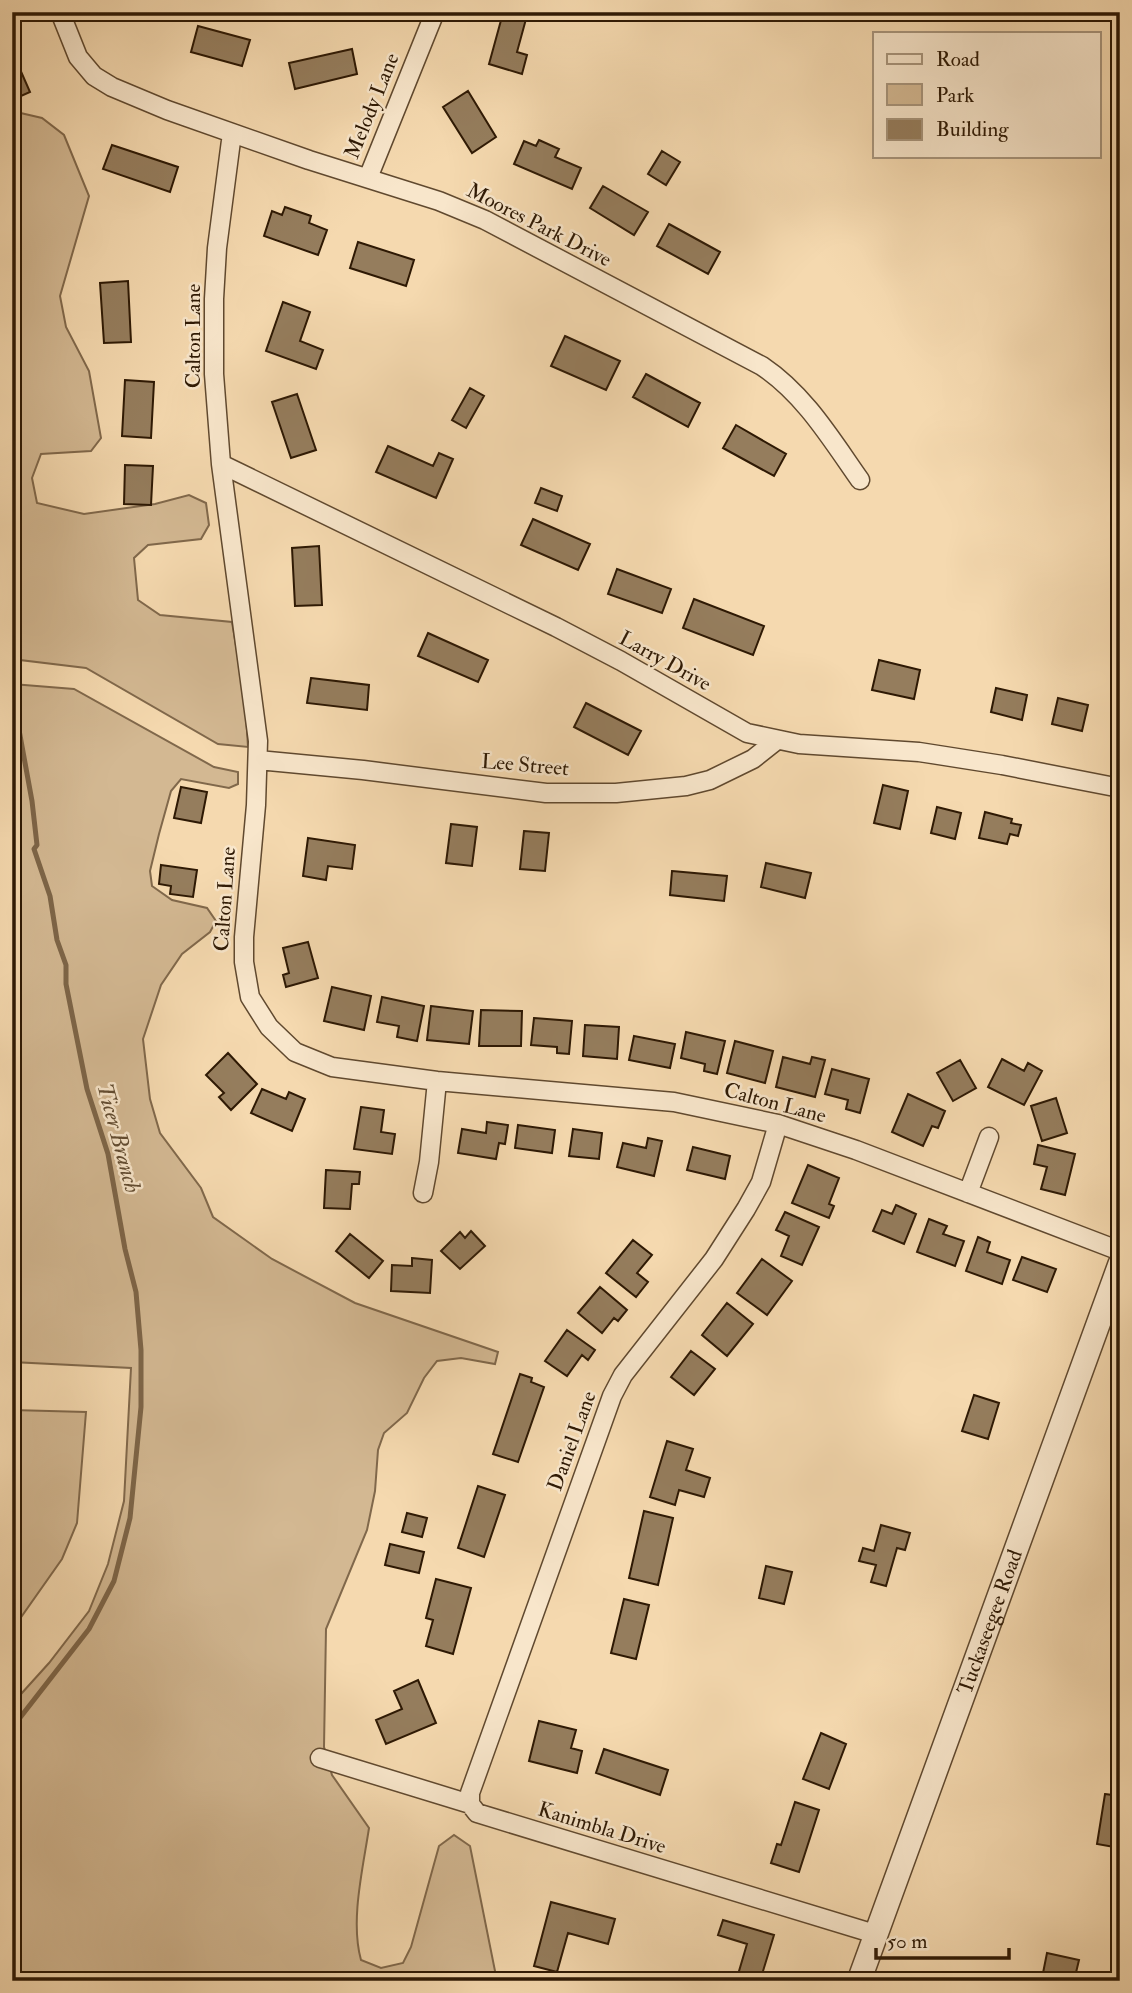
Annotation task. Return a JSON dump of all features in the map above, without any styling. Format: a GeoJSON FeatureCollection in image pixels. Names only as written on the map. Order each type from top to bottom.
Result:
{"type":"FeatureCollection","features":[{"type":"Feature","properties":{"kind":"street","name":"Moores Park Drive"},"geometry":{"type":"LineString","coordinates":[[60,12],[78,57],[94,76],[112,87],[167,110],[439,201],[485,220],[762,366],[783,380],[809,408],[860,480]]}},
{"type":"Feature","properties":{"kind":"street","name":"Melody Lane"},"geometry":{"type":"LineString","coordinates":[[368,178],[435,12]]}},
{"type":"Feature","properties":{"kind":"street","name":"Calton Lane"},"geometry":{"type":"LineString","coordinates":[[232,133],[217,248],[214,374],[221,464],[256,721],[258,761],[244,962],[250,997],[269,1027],[295,1052],[319,1063],[374,1074],[674,1102],[778,1124],[856,1150],[1120,1251]]}},
{"type":"Feature","properties":{"kind":"street","name":"Larry Drive"},"geometry":{"type":"LineString","coordinates":[[221,464],[578,638],[747,733],[777,740],[849,748],[919,752],[1120,788]]}},
{"type":"Feature","properties":{"kind":"street","name":"Lee Street"},"geometry":{"type":"LineString","coordinates":[[258,761],[363,770],[546,793],[616,793],[686,786],[710,780],[753,759],[777,740]]}},
{"type":"Feature","properties":{"kind":"street"},"geometry":{"type":"LineString","coordinates":[[423,1193],[429,1162],[437,1081]]}},
{"type":"Feature","properties":{"kind":"street","name":"Daniel Lane"},"geometry":{"type":"LineString","coordinates":[[470,1804],[470,1793],[612,1396],[623,1375],[714,1259],[746,1209],[761,1182],[778,1124]]}},
{"type":"Feature","properties":{"kind":"street"},"geometry":{"type":"LineString","coordinates":[[968,1193],[989,1137]]}},
{"type":"Feature","properties":{"kind":"street","name":"Tuckaseegee Road"},"geometry":{"type":"LineString","coordinates":[[859,1981],[1120,1264]]}},
{"type":"Feature","properties":{"kind":"street","name":"Kanimbla Drive"},"geometry":{"type":"LineString","coordinates":[[320,1758],[470,1804],[477,1813],[875,1934]]}},
{"type":"Feature","properties":{"kind":"green space"},"geometry":{"type":"Polygon","coordinates":[[[12,111],[42,118],[64,135],[89,196],[60,296],[66,327],[89,371],[101,438],[91,451],[41,454],[32,478],[37,503],[84,514],[155,504],[189,495],[206,503],[209,525],[201,539],[148,545],[134,558],[138,600],[160,615],[232,622],[245,698],[248,747],[218,744],[86,668],[12,659],[12,111]]]}},
{"type":"Feature","properties":{"kind":"green space"},"geometry":{"type":"Polygon","coordinates":[[[12,684],[74,689],[214,767],[238,772],[238,784],[229,788],[181,779],[171,791],[150,871],[152,886],[172,900],[207,908],[216,921],[210,932],[182,954],[161,985],[143,1039],[150,1099],[160,1133],[201,1188],[213,1217],[272,1259],[355,1303],[498,1352],[495,1364],[461,1358],[437,1361],[424,1378],[407,1413],[384,1433],[378,1450],[375,1491],[367,1530],[326,1629],[324,1747],[332,1775],[369,1828],[357,1912],[361,1960],[381,1968],[403,1963],[411,1947],[439,1846],[454,1835],[470,1846],[496,1976],[503,1981],[28,1981],[12,1971],[12,1704],[49,1663],[89,1611],[108,1564],[124,1501],[131,1368],[12,1362],[12,977],[17,964],[12,933],[12,684]]]}},
{"type":"Feature","properties":{"kind":"green space"},"geometry":{"type":"Polygon","coordinates":[[[12,1410],[86,1412],[77,1523],[62,1559],[12,1630],[12,1410]]]}},
{"type":"Feature","properties":{"kind":"building"},"geometry":{"type":"Polygon","coordinates":[[[503,13],[526,19],[517,52],[527,55],[522,74],[489,64],[503,13]]]}},
{"type":"Feature","properties":{"kind":"building"},"geometry":{"type":"Polygon","coordinates":[[[198,26],[250,40],[242,66],[191,52],[198,26]]]}},
{"type":"Feature","properties":{"kind":"building"},"geometry":{"type":"Polygon","coordinates":[[[352,49],[357,74],[295,89],[289,63],[352,49]]]}},
{"type":"Feature","properties":{"kind":"building"},"geometry":{"type":"Polygon","coordinates":[[[12,51],[30,92],[12,100],[12,51]]]}},
{"type":"Feature","properties":{"kind":"building"},"geometry":{"type":"Polygon","coordinates":[[[468,91],[496,137],[472,153],[443,107],[468,91]]]}},
{"type":"Feature","properties":{"kind":"building"},"geometry":{"type":"Polygon","coordinates":[[[539,140],[559,149],[555,157],[581,168],[572,189],[514,164],[524,141],[536,146],[539,140]]]}},
{"type":"Feature","properties":{"kind":"building"},"geometry":{"type":"Polygon","coordinates":[[[112,145],[178,167],[170,192],[103,169],[112,145]]]}},
{"type":"Feature","properties":{"kind":"building"},"geometry":{"type":"Polygon","coordinates":[[[662,151],[680,162],[666,185],[648,174],[662,151]]]}},
{"type":"Feature","properties":{"kind":"building"},"geometry":{"type":"Polygon","coordinates":[[[603,186],[648,212],[634,235],[590,208],[603,186]]]}},
{"type":"Feature","properties":{"kind":"building"},"geometry":{"type":"Polygon","coordinates":[[[285,207],[311,216],[309,223],[327,230],[318,255],[264,236],[272,211],[282,215],[285,207]]]}},
{"type":"Feature","properties":{"kind":"building"},"geometry":{"type":"Polygon","coordinates":[[[669,224],[720,252],[708,274],[657,246],[669,224]]]}},
{"type":"Feature","properties":{"kind":"building"},"geometry":{"type":"Polygon","coordinates":[[[358,242],[414,260],[406,286],[350,268],[358,242]]]}},
{"type":"Feature","properties":{"kind":"building"},"geometry":{"type":"Polygon","coordinates":[[[128,281],[131,342],[104,343],[100,283],[128,281]]]}},
{"type":"Feature","properties":{"kind":"building"},"geometry":{"type":"Polygon","coordinates":[[[283,302],[310,312],[300,341],[323,350],[316,369],[266,351],[283,302]]]}},
{"type":"Feature","properties":{"kind":"building"},"geometry":{"type":"Polygon","coordinates":[[[565,336],[620,361],[606,390],[551,366],[565,336]]]}},
{"type":"Feature","properties":{"kind":"building"},"geometry":{"type":"Polygon","coordinates":[[[646,374],[700,403],[688,427],[633,397],[646,374]]]}},
{"type":"Feature","properties":{"kind":"building"},"geometry":{"type":"Polygon","coordinates":[[[125,380],[154,382],[151,438],[122,436],[125,380]]]}},
{"type":"Feature","properties":{"kind":"building"},"geometry":{"type":"Polygon","coordinates":[[[470,388],[484,396],[466,428],[452,420],[470,388]]]}},
{"type":"Feature","properties":{"kind":"building"},"geometry":{"type":"Polygon","coordinates":[[[297,394],[316,450],[291,458],[272,402],[297,394]]]}},
{"type":"Feature","properties":{"kind":"building"},"geometry":{"type":"Polygon","coordinates":[[[736,425],[786,454],[774,476],[723,448],[736,425]]]}},
{"type":"Feature","properties":{"kind":"building"},"geometry":{"type":"Polygon","coordinates":[[[388,446],[433,466],[439,453],[453,459],[436,498],[376,472],[388,446]]]}},
{"type":"Feature","properties":{"kind":"building"},"geometry":{"type":"Polygon","coordinates":[[[125,465],[153,466],[151,505],[124,504],[125,465]]]}},
{"type":"Feature","properties":{"kind":"building"},"geometry":{"type":"Polygon","coordinates":[[[541,488],[562,496],[557,511],[535,503],[541,488]]]}},
{"type":"Feature","properties":{"kind":"building"},"geometry":{"type":"Polygon","coordinates":[[[533,519],[590,544],[578,570],[521,545],[533,519]]]}},
{"type":"Feature","properties":{"kind":"building"},"geometry":{"type":"Polygon","coordinates":[[[319,546],[322,605],[295,606],[292,548],[319,546]]]}},
{"type":"Feature","properties":{"kind":"building"},"geometry":{"type":"Polygon","coordinates":[[[617,569],[671,589],[662,613],[608,594],[617,569]]]}},
{"type":"Feature","properties":{"kind":"building"},"geometry":{"type":"Polygon","coordinates":[[[694,599],[764,626],[753,655],[683,628],[694,599]]]}},
{"type":"Feature","properties":{"kind":"building"},"geometry":{"type":"Polygon","coordinates":[[[428,633],[488,660],[478,682],[418,656],[428,633]]]}},
{"type":"Feature","properties":{"kind":"building"},"geometry":{"type":"Polygon","coordinates":[[[879,660],[920,670],[914,699],[872,690],[879,660]]]}},
{"type":"Feature","properties":{"kind":"building"},"geometry":{"type":"Polygon","coordinates":[[[311,678],[369,685],[367,710],[307,703],[311,678]]]}},
{"type":"Feature","properties":{"kind":"building"},"geometry":{"type":"Polygon","coordinates":[[[996,688],[1027,695],[1022,720],[991,712],[996,688]]]}},
{"type":"Feature","properties":{"kind":"building"},"geometry":{"type":"Polygon","coordinates":[[[1058,698],[1088,705],[1082,731],[1052,724],[1058,698]]]}},
{"type":"Feature","properties":{"kind":"building"},"geometry":{"type":"Polygon","coordinates":[[[586,703],[641,731],[628,755],[574,727],[586,703]]]}},
{"type":"Feature","properties":{"kind":"building"},"geometry":{"type":"Polygon","coordinates":[[[883,785],[908,791],[900,829],[874,823],[883,785]]]}},
{"type":"Feature","properties":{"kind":"building"},"geometry":{"type":"Polygon","coordinates":[[[181,787],[207,792],[201,823],[174,818],[181,787]]]}},
{"type":"Feature","properties":{"kind":"building"},"geometry":{"type":"Polygon","coordinates":[[[937,807],[961,813],[955,839],[931,833],[937,807]]]}},
{"type":"Feature","properties":{"kind":"building"},"geometry":{"type":"Polygon","coordinates":[[[985,812],[1012,819],[1011,823],[1021,825],[1018,836],[1010,834],[1007,844],[979,838],[985,812]]]}},
{"type":"Feature","properties":{"kind":"building"},"geometry":{"type":"Polygon","coordinates":[[[451,824],[477,827],[472,866],[446,863],[451,824]]]}},
{"type":"Feature","properties":{"kind":"building"},"geometry":{"type":"Polygon","coordinates":[[[524,831],[549,833],[545,871],[520,869],[524,831]]]}},
{"type":"Feature","properties":{"kind":"building"},"geometry":{"type":"Polygon","coordinates":[[[308,838],[355,845],[352,869],[328,866],[326,880],[303,876],[308,838]]]}},
{"type":"Feature","properties":{"kind":"building"},"geometry":{"type":"Polygon","coordinates":[[[766,863],[811,873],[805,898],[761,887],[766,863]]]}},
{"type":"Feature","properties":{"kind":"building"},"geometry":{"type":"Polygon","coordinates":[[[161,865],[197,870],[193,897],[170,894],[171,886],[159,884],[161,865]]]}},
{"type":"Feature","properties":{"kind":"building"},"geometry":{"type":"Polygon","coordinates":[[[672,871],[727,876],[724,901],[670,895],[672,871]]]}},
{"type":"Feature","properties":{"kind":"building"},"geometry":{"type":"Polygon","coordinates":[[[308,942],[318,978],[286,987],[283,975],[289,973],[283,948],[308,942]]]}},
{"type":"Feature","properties":{"kind":"building"},"geometry":{"type":"Polygon","coordinates":[[[332,987],[371,996],[364,1030],[324,1021],[332,987]]]}},
{"type":"Feature","properties":{"kind":"building"},"geometry":{"type":"Polygon","coordinates":[[[382,997],[424,1006],[417,1041],[397,1037],[399,1026],[377,1022],[382,997]]]}},
{"type":"Feature","properties":{"kind":"building"},"geometry":{"type":"Polygon","coordinates":[[[431,1006],[473,1011],[469,1044],[427,1040],[431,1006]]]}},
{"type":"Feature","properties":{"kind":"building"},"geometry":{"type":"Polygon","coordinates":[[[481,1010],[522,1011],[521,1046],[479,1046],[481,1010]]]}},
{"type":"Feature","properties":{"kind":"building"},"geometry":{"type":"Polygon","coordinates":[[[534,1018],[572,1021],[569,1054],[557,1053],[557,1047],[531,1045],[534,1018]]]}},
{"type":"Feature","properties":{"kind":"building"},"geometry":{"type":"Polygon","coordinates":[[[585,1025],[619,1027],[617,1059],[583,1056],[585,1025]]]}},
{"type":"Feature","properties":{"kind":"building"},"geometry":{"type":"Polygon","coordinates":[[[686,1032],[725,1041],[717,1074],[704,1071],[705,1064],[681,1058],[686,1032]]]}},
{"type":"Feature","properties":{"kind":"building"},"geometry":{"type":"Polygon","coordinates":[[[634,1036],[675,1044],[670,1068],[629,1060],[634,1036]]]}},
{"type":"Feature","properties":{"kind":"building"},"geometry":{"type":"Polygon","coordinates":[[[735,1041],[773,1051],[765,1083],[727,1073],[735,1041]]]}},
{"type":"Feature","properties":{"kind":"building"},"geometry":{"type":"Polygon","coordinates":[[[228,1053],[257,1084],[231,1110],[219,1097],[224,1093],[206,1075],[228,1053]]]}},
{"type":"Feature","properties":{"kind":"building"},"geometry":{"type":"Polygon","coordinates":[[[783,1057],[810,1064],[812,1057],[825,1060],[815,1097],[776,1087],[783,1057]]]}},
{"type":"Feature","properties":{"kind":"building"},"geometry":{"type":"Polygon","coordinates":[[[1002,1059],[1024,1071],[1028,1063],[1042,1071],[1024,1105],[988,1087],[1002,1059]]]}},
{"type":"Feature","properties":{"kind":"building"},"geometry":{"type":"Polygon","coordinates":[[[960,1060],[976,1088],[953,1101],[937,1073],[960,1060]]]}},
{"type":"Feature","properties":{"kind":"building"},"geometry":{"type":"Polygon","coordinates":[[[832,1069],[869,1079],[860,1113],[846,1109],[848,1100],[825,1094],[832,1069]]]}},
{"type":"Feature","properties":{"kind":"building"},"geometry":{"type":"Polygon","coordinates":[[[262,1089],[286,1099],[289,1092],[305,1099],[292,1131],[251,1113],[262,1089]]]}},
{"type":"Feature","properties":{"kind":"building"},"geometry":{"type":"Polygon","coordinates":[[[908,1094],[945,1111],[938,1128],[932,1126],[923,1146],[892,1132],[908,1094]]]}},
{"type":"Feature","properties":{"kind":"building"},"geometry":{"type":"Polygon","coordinates":[[[1056,1098],[1067,1133],[1042,1141],[1031,1106],[1056,1098]]]}},
{"type":"Feature","properties":{"kind":"building"},"geometry":{"type":"Polygon","coordinates":[[[361,1107],[384,1110],[381,1132],[395,1134],[392,1154],[354,1149],[361,1107]]]}},
{"type":"Feature","properties":{"kind":"building"},"geometry":{"type":"Polygon","coordinates":[[[487,1122],[508,1125],[505,1144],[499,1143],[496,1159],[458,1153],[462,1129],[486,1133],[487,1122]]]}},
{"type":"Feature","properties":{"kind":"building"},"geometry":{"type":"Polygon","coordinates":[[[518,1125],[555,1130],[552,1153],[515,1148],[518,1125]]]}},
{"type":"Feature","properties":{"kind":"building"},"geometry":{"type":"Polygon","coordinates":[[[573,1129],[602,1133],[599,1159],[569,1156],[573,1129]]]}},
{"type":"Feature","properties":{"kind":"building"},"geometry":{"type":"Polygon","coordinates":[[[648,1138],[662,1141],[654,1176],[617,1167],[623,1143],[646,1148],[648,1138]]]}},
{"type":"Feature","properties":{"kind":"building"},"geometry":{"type":"Polygon","coordinates":[[[1038,1145],[1075,1154],[1065,1195],[1041,1189],[1047,1167],[1034,1164],[1038,1145]]]}},
{"type":"Feature","properties":{"kind":"building"},"geometry":{"type":"Polygon","coordinates":[[[693,1147],[730,1156],[725,1179],[687,1170],[693,1147]]]}},
{"type":"Feature","properties":{"kind":"building"},"geometry":{"type":"Polygon","coordinates":[[[808,1165],[839,1178],[829,1204],[834,1206],[829,1218],[792,1203],[808,1165]]]}},
{"type":"Feature","properties":{"kind":"building"},"geometry":{"type":"Polygon","coordinates":[[[326,1170],[360,1172],[359,1184],[352,1184],[350,1209],[324,1208],[326,1170]]]}},
{"type":"Feature","properties":{"kind":"building"},"geometry":{"type":"Polygon","coordinates":[[[896,1205],[916,1214],[904,1244],[873,1231],[882,1210],[892,1214],[896,1205]]]}},
{"type":"Feature","properties":{"kind":"building"},"geometry":{"type":"Polygon","coordinates":[[[785,1212],[819,1227],[802,1265],[781,1256],[789,1236],[776,1230],[785,1212]]]}},
{"type":"Feature","properties":{"kind":"building"},"geometry":{"type":"Polygon","coordinates":[[[929,1219],[947,1226],[943,1234],[964,1241],[955,1266],[917,1252],[929,1219]]]}},
{"type":"Feature","properties":{"kind":"building"},"geometry":{"type":"Polygon","coordinates":[[[471,1231],[485,1246],[460,1269],[441,1251],[460,1232],[465,1238],[471,1231]]]}},
{"type":"Feature","properties":{"kind":"building"},"geometry":{"type":"Polygon","coordinates":[[[350,1234],[383,1261],[369,1278],[336,1251],[350,1234]]]}},
{"type":"Feature","properties":{"kind":"building"},"geometry":{"type":"Polygon","coordinates":[[[978,1237],[990,1242],[987,1252],[1010,1260],[1002,1284],[966,1271],[978,1237]]]}},
{"type":"Feature","properties":{"kind":"building"},"geometry":{"type":"Polygon","coordinates":[[[633,1240],[652,1255],[637,1273],[648,1282],[636,1297],[606,1273],[633,1240]]]}},
{"type":"Feature","properties":{"kind":"building"},"geometry":{"type":"Polygon","coordinates":[[[1022,1257],[1056,1269],[1047,1292],[1013,1280],[1022,1257]]]}},
{"type":"Feature","properties":{"kind":"building"},"geometry":{"type":"Polygon","coordinates":[[[412,1258],[432,1260],[430,1293],[391,1291],[392,1265],[412,1266],[412,1258]]]}},
{"type":"Feature","properties":{"kind":"building"},"geometry":{"type":"Polygon","coordinates":[[[762,1259],[792,1281],[767,1315],[737,1293],[762,1259]]]}},
{"type":"Feature","properties":{"kind":"building"},"geometry":{"type":"Polygon","coordinates":[[[600,1287],[627,1310],[618,1321],[614,1318],[602,1333],[578,1313],[600,1287]]]}},
{"type":"Feature","properties":{"kind":"building"},"geometry":{"type":"Polygon","coordinates":[[[727,1303],[753,1324],[727,1356],[702,1335],[727,1303]]]}},
{"type":"Feature","properties":{"kind":"building"},"geometry":{"type":"Polygon","coordinates":[[[567,1330],[595,1350],[588,1360],[582,1355],[567,1376],[545,1361],[567,1330]]]}},
{"type":"Feature","properties":{"kind":"building"},"geometry":{"type":"Polygon","coordinates":[[[691,1351],[715,1369],[694,1395],[671,1377],[691,1351]]]}},
{"type":"Feature","properties":{"kind":"building"},"geometry":{"type":"Polygon","coordinates":[[[520,1374],[532,1378],[531,1382],[544,1387],[518,1462],[493,1454],[520,1374]]]}},
{"type":"Feature","properties":{"kind":"building"},"geometry":{"type":"Polygon","coordinates":[[[974,1395],[999,1403],[988,1439],[962,1431],[974,1395]]]}},
{"type":"Feature","properties":{"kind":"building"},"geometry":{"type":"Polygon","coordinates":[[[667,1441],[693,1449],[686,1470],[710,1478],[704,1497],[679,1490],[675,1505],[650,1497],[667,1441]]]}},
{"type":"Feature","properties":{"kind":"building"},"geometry":{"type":"Polygon","coordinates":[[[478,1486],[505,1495],[484,1557],[458,1548],[478,1486]]]}},
{"type":"Feature","properties":{"kind":"building"},"geometry":{"type":"Polygon","coordinates":[[[644,1511],[673,1518],[658,1585],[629,1578],[644,1511]]]}},
{"type":"Feature","properties":{"kind":"building"},"geometry":{"type":"Polygon","coordinates":[[[407,1513],[427,1518],[422,1537],[402,1532],[407,1513]]]}},
{"type":"Feature","properties":{"kind":"building"},"geometry":{"type":"Polygon","coordinates":[[[881,1525],[910,1533],[905,1550],[897,1548],[886,1586],[871,1582],[876,1565],[859,1561],[863,1548],[874,1551],[881,1525]]]}},
{"type":"Feature","properties":{"kind":"building"},"geometry":{"type":"Polygon","coordinates":[[[390,1544],[424,1552],[419,1573],[385,1565],[390,1544]]]}},
{"type":"Feature","properties":{"kind":"building"},"geometry":{"type":"Polygon","coordinates":[[[766,1566],[792,1572],[784,1604],[759,1598],[766,1566]]]}},
{"type":"Feature","properties":{"kind":"building"},"geometry":{"type":"Polygon","coordinates":[[[436,1579],[471,1588],[453,1654],[426,1646],[433,1620],[426,1618],[436,1579]]]}},
{"type":"Feature","properties":{"kind":"building"},"geometry":{"type":"Polygon","coordinates":[[[624,1599],[649,1605],[636,1659],[611,1653],[624,1599]]]}},
{"type":"Feature","properties":{"kind":"building"},"geometry":{"type":"Polygon","coordinates":[[[418,1680],[436,1723],[386,1744],[376,1720],[402,1709],[394,1691],[418,1680]]]}},
{"type":"Feature","properties":{"kind":"building"},"geometry":{"type":"Polygon","coordinates":[[[539,1721],[576,1730],[571,1748],[582,1751],[577,1773],[529,1761],[539,1721]]]}},
{"type":"Feature","properties":{"kind":"building"},"geometry":{"type":"Polygon","coordinates":[[[821,1733],[846,1744],[829,1789],[803,1779],[821,1733]]]}},
{"type":"Feature","properties":{"kind":"building"},"geometry":{"type":"Polygon","coordinates":[[[604,1749],[668,1770],[660,1795],[596,1773],[604,1749]]]}},
{"type":"Feature","properties":{"kind":"building"},"geometry":{"type":"Polygon","coordinates":[[[1105,1794],[1120,1796],[1120,1848],[1097,1844],[1105,1794]]]}},
{"type":"Feature","properties":{"kind":"building"},"geometry":{"type":"Polygon","coordinates":[[[795,1802],[819,1810],[799,1872],[771,1863],[777,1844],[781,1845],[795,1802]]]}},
{"type":"Feature","properties":{"kind":"building"},"geometry":{"type":"Polygon","coordinates":[[[551,1902],[615,1919],[608,1944],[568,1933],[557,1972],[534,1966],[551,1902]]]}},
{"type":"Feature","properties":{"kind":"building"},"geometry":{"type":"Polygon","coordinates":[[[723,1920],[774,1935],[760,1981],[737,1978],[747,1944],[718,1935],[723,1920]]]}},
{"type":"Feature","properties":{"kind":"building"},"geometry":{"type":"Polygon","coordinates":[[[1047,1953],[1079,1960],[1074,1981],[1045,1981],[1047,1974],[1043,1973],[1047,1953]]]}},
{"type":"Feature","properties":{"kind":"waterway","name":"Ticer Branch"},"geometry":{"type":"LineString","coordinates":[[12,528],[15,538],[18,617],[13,697],[32,801],[37,845],[34,849],[50,896],[57,940],[66,965],[66,984],[87,1089],[108,1154],[125,1249],[136,1292],[141,1350],[141,1407],[130,1518],[114,1581],[89,1629],[12,1728]]}}]}
